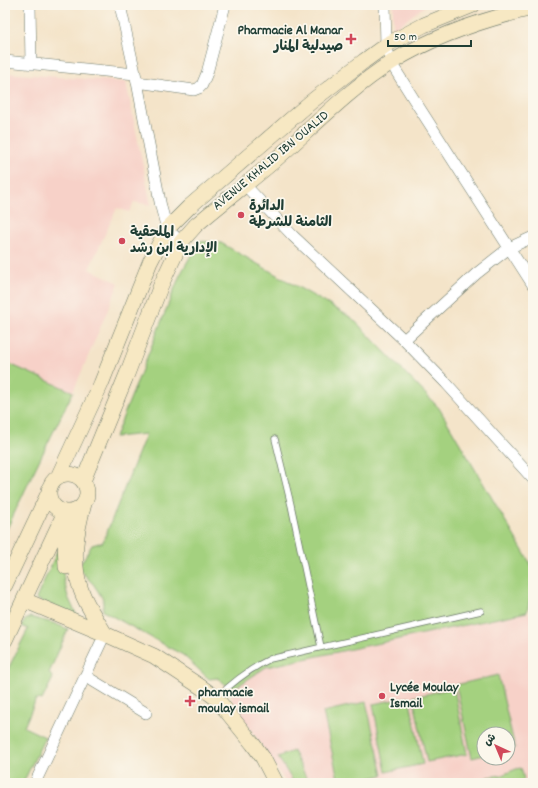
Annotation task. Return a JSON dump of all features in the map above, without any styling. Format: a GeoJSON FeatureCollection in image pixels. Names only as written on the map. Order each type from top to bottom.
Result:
{"type":"FeatureCollection","features":[{"type":"Feature","properties":{"kind":"main road","name":"AVENUE KHALID IBN OUALID"},"geometry":{"type":"LineString","coordinates":[[58,477],[101,384],[150,262],[167,229],[189,207],[312,101],[364,61],[386,45],[424,25],[473,5]]}},
{"type":"Feature","properties":{"kind":"main road","name":"AVENUE KHALID IBN OUALID"},"geometry":{"type":"LineString","coordinates":[[83,481],[127,374],[161,285],[181,242],[196,225],[245,185],[346,97],[391,63],[419,47],[464,28],[533,8]]}},
{"type":"Feature","properties":{"kind":"main road"},"geometry":{"type":"LineString","coordinates":[[5,585],[49,492],[50,486],[58,477],[68,474],[79,477],[86,486],[87,493],[78,527],[76,568],[81,590],[100,632]]}},
{"type":"Feature","properties":{"kind":"main road"},"geometry":{"type":"LineString","coordinates":[[49,492],[51,503],[60,511],[76,511],[84,504]]}},
{"type":"Feature","properties":{"kind":"main road"},"geometry":{"type":"LineString","coordinates":[[5,640],[68,512]]}},
{"type":"Feature","properties":{"kind":"main road"},"geometry":{"type":"LineString","coordinates":[[68,512],[65,538],[68,581],[74,600],[86,619],[100,632]]}},
{"type":"Feature","properties":{"kind":"main road"},"geometry":{"type":"LineString","coordinates":[[24,600],[154,656],[216,698],[263,758],[276,783]]}},
{"type":"Feature","properties":{"kind":"street"},"geometry":{"type":"LineString","coordinates":[[30,5],[31,64]]}},
{"type":"Feature","properties":{"kind":"street"},"geometry":{"type":"LineString","coordinates":[[120,5],[161,207],[167,229],[181,242]]}},
{"type":"Feature","properties":{"kind":"street"},"geometry":{"type":"LineString","coordinates":[[5,61],[136,78],[194,90],[202,85],[207,73],[225,5]]}},
{"type":"Feature","properties":{"kind":"street"},"geometry":{"type":"LineString","coordinates":[[385,5],[386,45],[391,63],[533,285]]}},
{"type":"Feature","properties":{"kind":"street"},"geometry":{"type":"LineString","coordinates":[[245,185],[293,236],[404,340],[446,383],[533,479]]}},
{"type":"Feature","properties":{"kind":"street"},"geometry":{"type":"LineString","coordinates":[[404,340],[476,274],[509,248],[533,237]]}},
{"type":"Feature","properties":{"kind":"street"},"geometry":{"type":"LineString","coordinates":[[38,781],[85,676],[100,632]]}},
{"type":"Feature","properties":{"kind":"street"},"geometry":{"type":"LineString","coordinates":[[85,676],[146,713]]}},
{"type":"Feature","properties":{"kind":"lane"},"geometry":{"type":"LineString","coordinates":[[275,439],[291,505],[321,647]]}},
{"type":"Feature","properties":{"kind":"lane"},"geometry":{"type":"LineString","coordinates":[[216,698],[234,681],[255,666],[270,659],[481,611]]}},
{"type":"Feature","properties":{"kind":"shaded area"},"geometry":{"type":"Polygon","coordinates":[[[393,5],[426,5],[393,30],[393,5]]]}},
{"type":"Feature","properties":{"kind":"shaded area"},"geometry":{"type":"Polygon","coordinates":[[[5,73],[126,82],[151,205],[134,202],[129,212],[117,208],[89,269],[119,283],[73,392],[5,364],[5,73]]]}},
{"type":"Feature","properties":{"kind":"shaded area","name":"Lycée Moulay Ismail"},"geometry":{"type":"Polygon","coordinates":[[[527,612],[533,617],[533,783],[286,783],[232,702],[232,690],[266,667],[527,612]]]}},
{"type":"Feature","properties":{"kind":"green space"},"geometry":{"type":"Polygon","coordinates":[[[199,241],[221,243],[352,318],[439,408],[533,568],[533,586],[527,612],[266,667],[232,690],[218,678],[209,679],[183,655],[103,611],[103,599],[94,585],[78,568],[92,545],[103,542],[146,434],[115,437],[180,275],[199,241]]]}},
{"type":"Feature","properties":{"kind":"green space"},"geometry":{"type":"Polygon","coordinates":[[[5,362],[73,392],[5,533],[5,362]]]}},
{"type":"Feature","properties":{"kind":"green space"},"geometry":{"type":"Polygon","coordinates":[[[60,545],[64,581],[68,597],[77,616],[36,599],[60,545]]]}},
{"type":"Feature","properties":{"kind":"green space"},"geometry":{"type":"Polygon","coordinates":[[[30,617],[53,623],[68,629],[49,673],[53,678],[42,700],[36,699],[24,727],[45,737],[23,783],[5,783],[5,675],[28,629],[22,626],[25,620],[30,617]]]}},
{"type":"Feature","properties":{"kind":"green space"},"geometry":{"type":"Polygon","coordinates":[[[498,675],[510,726],[476,726],[476,757],[472,758],[456,685],[498,675]]]}},
{"type":"Feature","properties":{"kind":"green space"},"geometry":{"type":"Polygon","coordinates":[[[454,688],[467,754],[427,762],[413,697],[454,688]]]}},
{"type":"Feature","properties":{"kind":"green space"},"geometry":{"type":"Polygon","coordinates":[[[409,697],[423,764],[386,772],[373,704],[409,697]]]}},
{"type":"Feature","properties":{"kind":"green space"},"geometry":{"type":"Polygon","coordinates":[[[366,702],[383,775],[350,783],[339,783],[323,712],[366,702]]]}},
{"type":"Feature","properties":{"kind":"green space"},"geometry":{"type":"Polygon","coordinates":[[[293,751],[309,783],[294,783],[278,757],[293,751]]]}},
{"type":"Feature","properties":{"kind":"green space"},"geometry":{"type":"Polygon","coordinates":[[[521,768],[524,779],[521,783],[488,783],[485,781],[487,777],[502,775],[521,768]]]}},
{"type":"Feature","properties":{"kind":"place","name":"Pharmacie Al Manar صيدلية المنار"},"geometry":{"type":"Point","coordinates":[351,39]}},
{"type":"Feature","properties":{"kind":"place","name":"الدائرة الثامنة للشرطة"},"geometry":{"type":"Point","coordinates":[241,215]}},
{"type":"Feature","properties":{"kind":"place","name":"الملحقية الإدارية ابن رشد"},"geometry":{"type":"Point","coordinates":[122,241]}},
{"type":"Feature","properties":{"kind":"place","name":"Lycée Moulay Ismail"},"geometry":{"type":"Point","coordinates":[382,696]}},
{"type":"Feature","properties":{"kind":"place","name":"pharmacie moulay ismail"},"geometry":{"type":"Point","coordinates":[190,701]}}]}
